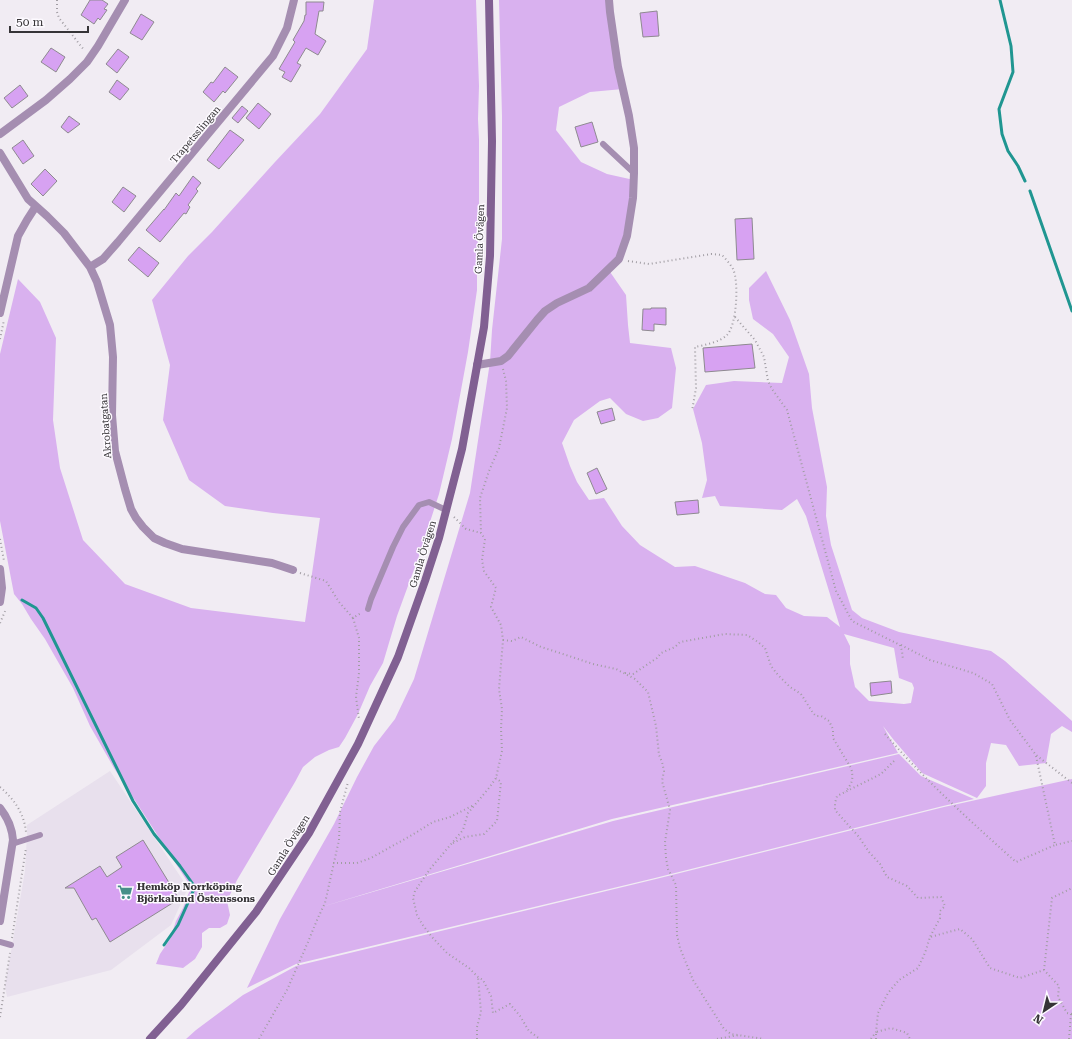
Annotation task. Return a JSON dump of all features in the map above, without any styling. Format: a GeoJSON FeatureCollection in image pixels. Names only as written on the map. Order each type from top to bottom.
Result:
{"type":"FeatureCollection","features":[{"type":"Feature","properties":{"kind":"main road","name":"Gamla Övägen"},"geometry":{"type":"LineString","coordinates":[[150,1039],[181,1005],[256,912],[309,832],[356,749],[398,656],[425,581],[462,449],[484,327],[490,256],[492,141],[489,0]]}},
{"type":"Feature","properties":{"kind":"street"},"geometry":{"type":"LineString","coordinates":[[0,134],[46,100],[87,62],[125,0]]}},
{"type":"Feature","properties":{"kind":"street","name":"Trapetsslingan"},"geometry":{"type":"LineString","coordinates":[[90,267],[103,259],[118,242],[273,56],[287,28],[294,0]]}},
{"type":"Feature","properties":{"kind":"street"},"geometry":{"type":"LineString","coordinates":[[477,365],[501,361],[508,356],[536,320],[545,311],[558,303],[590,288],[619,259],[627,236],[633,198],[634,148],[629,116],[618,67],[609,0]]}},
{"type":"Feature","properties":{"kind":"street","name":"Akrobatgatan"},"geometry":{"type":"LineString","coordinates":[[0,153],[4,162],[28,199],[64,234],[90,267],[97,282],[110,325],[113,358],[112,415],[115,451],[124,489],[136,518],[154,538],[182,549],[272,563],[293,570]]}},
{"type":"Feature","properties":{"kind":"street"},"geometry":{"type":"LineString","coordinates":[[0,313],[18,236],[26,220],[36,206]]}},
{"type":"Feature","properties":{"kind":"street"},"geometry":{"type":"LineString","coordinates":[[0,569],[2,588],[0,602]]}},
{"type":"Feature","properties":{"kind":"street"},"geometry":{"type":"LineString","coordinates":[[0,808],[5,814],[12,831],[12,844],[0,921]]}},
{"type":"Feature","properties":{"kind":"lane"},"geometry":{"type":"LineString","coordinates":[[603,144],[634,173]]}},
{"type":"Feature","properties":{"kind":"lane"},"geometry":{"type":"LineString","coordinates":[[368,609],[370,599],[393,547],[403,527],[415,509],[419,505],[429,502],[446,510]]}},
{"type":"Feature","properties":{"kind":"lane"},"geometry":{"type":"LineString","coordinates":[[12,844],[40,835]]}},
{"type":"Feature","properties":{"kind":"lane"},"geometry":{"type":"LineString","coordinates":[[0,942],[11,945]]}},
{"type":"Feature","properties":{"kind":"path"},"geometry":{"type":"LineString","coordinates":[[57,0],[57,12],[61,21],[82,48],[91,56]]}},
{"type":"Feature","properties":{"kind":"path"},"geometry":{"type":"LineString","coordinates":[[619,259],[649,264],[711,254],[722,255],[734,271],[737,293],[735,317],[727,335],[713,343],[695,347],[696,388],[692,411]]}},
{"type":"Feature","properties":{"kind":"path"},"geometry":{"type":"LineString","coordinates":[[735,317],[756,340],[764,357],[768,381],[786,410],[836,591],[852,621],[930,660],[973,672],[992,684],[1010,720],[1036,755],[1072,783]]}},
{"type":"Feature","properties":{"kind":"path"},"geometry":{"type":"LineString","coordinates":[[501,361],[506,381],[507,408],[499,448],[480,498],[481,533],[485,539],[482,560],[484,571],[496,588],[491,607],[501,625],[503,640],[499,689],[502,709],[502,751],[496,778],[477,804],[468,813],[463,830],[430,869],[413,898],[417,915],[432,937],[447,953],[469,968],[483,980],[491,996],[493,1013],[510,1004],[520,1016],[529,1031],[540,1039]]}},
{"type":"Feature","properties":{"kind":"path"},"geometry":{"type":"LineString","coordinates":[[446,510],[466,529],[481,533]]}},
{"type":"Feature","properties":{"kind":"path"},"geometry":{"type":"LineString","coordinates":[[293,570],[326,581],[339,602],[353,618],[359,638],[359,673],[356,697],[359,720]]}},
{"type":"Feature","properties":{"kind":"path"},"geometry":{"type":"LineString","coordinates":[[353,618],[368,609]]}},
{"type":"Feature","properties":{"kind":"path"},"geometry":{"type":"LineString","coordinates":[[624,673],[633,674],[657,658],[661,653],[675,647],[680,642],[725,634],[747,635],[765,648],[771,666],[790,687],[801,694],[813,713],[816,716],[821,716],[829,721],[833,729],[833,738],[851,768],[851,784],[845,792]]}},
{"type":"Feature","properties":{"kind":"path"},"geometry":{"type":"LineString","coordinates":[[503,640],[512,641],[521,637],[541,647],[593,664],[616,669],[634,679],[648,692],[664,771],[662,781],[670,810],[665,842],[666,858],[668,869],[676,885],[677,935],[680,948],[692,980],[724,1029],[731,1034],[764,1039]]}},
{"type":"Feature","properties":{"kind":"path"},"geometry":{"type":"LineString","coordinates":[[900,645],[903,660]]}},
{"type":"Feature","properties":{"kind":"path"},"geometry":{"type":"LineString","coordinates":[[885,734],[904,756],[954,806],[1016,862],[1055,845],[1072,841]]}},
{"type":"Feature","properties":{"kind":"path"},"geometry":{"type":"LineString","coordinates":[[1036,755],[1055,845]]}},
{"type":"Feature","properties":{"kind":"path"},"geometry":{"type":"LineString","coordinates":[[876,1039],[878,1013],[888,993],[899,980],[918,968],[926,953],[930,937],[940,918],[940,911],[945,906],[941,897],[918,898],[907,886],[888,877],[859,837],[835,810],[837,796],[881,774],[894,761]]}},
{"type":"Feature","properties":{"kind":"path"},"geometry":{"type":"LineString","coordinates":[[259,1039],[286,990],[326,903],[339,840],[340,812],[349,778]]}},
{"type":"Feature","properties":{"kind":"path"},"geometry":{"type":"LineString","coordinates":[[451,844],[465,837],[484,834],[496,821],[501,782],[496,778]]}},
{"type":"Feature","properties":{"kind":"path"},"geometry":{"type":"LineString","coordinates":[[0,787],[17,804],[22,813],[27,839],[0,1017]]}},
{"type":"Feature","properties":{"kind":"path"},"geometry":{"type":"LineString","coordinates":[[333,864],[356,862],[371,858],[433,822],[450,817],[477,804]]}},
{"type":"Feature","properties":{"kind":"path"},"geometry":{"type":"LineString","coordinates":[[1069,1039],[1072,1014],[1067,1013],[1058,997],[1058,986],[1044,970],[1052,898],[1072,888]]}},
{"type":"Feature","properties":{"kind":"path"},"geometry":{"type":"LineString","coordinates":[[930,937],[960,929],[972,939],[990,968],[1020,978],[1044,970]]}},
{"type":"Feature","properties":{"kind":"path"},"geometry":{"type":"LineString","coordinates":[[477,1039],[477,1027],[481,1012],[478,977]]}},
{"type":"Feature","properties":{"kind":"path"},"geometry":{"type":"LineString","coordinates":[[872,1039],[876,1032],[891,1028],[908,1033],[910,1039]]}},
{"type":"Feature","properties":{"kind":"path"},"geometry":{"type":"LineString","coordinates":[[717,1039],[742,1035]]}},
{"type":"Feature","properties":{"kind":"shaded area"},"geometry":{"type":"Polygon","coordinates":[[[374,0],[476,0],[479,86],[479,222],[477,290],[468,352],[452,439],[439,494],[420,553],[397,616],[383,663],[370,686],[358,714],[345,738],[339,747],[315,757],[303,767],[237,880],[227,901],[230,915],[227,924],[220,928],[209,928],[202,933],[202,947],[195,959],[183,968],[156,964],[160,954],[170,939],[191,887],[114,768],[90,726],[73,688],[45,639],[14,594],[0,521],[0,354],[18,279],[40,302],[56,338],[53,420],[60,468],[83,540],[125,584],[191,608],[305,622],[320,518],[225,506],[189,480],[163,420],[170,365],[152,300],[188,256],[212,232],[320,114],[367,49],[374,0]]]}},
{"type":"Feature","properties":{"kind":"shaded area"},"geometry":{"type":"Polygon","coordinates":[[[499,0],[609,0],[623,89],[590,92],[559,107],[556,130],[581,162],[607,174],[634,180],[619,259],[608,269],[626,295],[630,343],[671,348],[676,368],[672,408],[658,418],[643,421],[626,414],[610,398],[600,401],[574,420],[562,443],[577,482],[589,500],[604,498],[622,526],[640,545],[675,567],[695,566],[745,583],[765,594],[776,595],[786,608],[804,616],[827,617],[840,627],[806,516],[797,499],[782,510],[720,506],[715,496],[702,498],[707,480],[702,443],[693,409],[706,385],[734,381],[782,383],[789,357],[773,334],[753,319],[749,300],[749,288],[766,271],[790,320],[809,374],[812,408],[827,487],[826,516],[831,545],[852,610],[862,618],[899,632],[991,651],[1005,661],[1072,721],[1072,732],[1062,726],[1051,734],[1046,763],[1019,766],[1006,745],[991,743],[986,763],[986,786],[977,798],[922,773],[883,726],[898,753],[612,819],[318,908],[613,821],[899,754],[921,776],[974,799],[655,878],[296,964],[247,988],[280,919],[334,824],[374,746],[395,719],[414,679],[470,493],[490,362],[502,239],[502,116],[499,0]],[[844,634],[850,646],[850,664],[855,687],[869,701],[904,704],[911,703],[914,688],[912,683],[899,678],[894,648],[844,634]]]}},
{"type":"Feature","properties":{"kind":"shaded area"},"geometry":{"type":"Polygon","coordinates":[[[110,771],[188,888],[171,925],[111,970],[7,997],[5,986],[25,871],[27,825],[110,771]]]}},
{"type":"Feature","properties":{"kind":"shaded area"},"geometry":{"type":"Polygon","coordinates":[[[1072,779],[1072,1039],[186,1039],[243,995],[296,966],[656,879],[944,807],[1072,779]]]}},
{"type":"Feature","properties":{"kind":"building"},"geometry":{"type":"Polygon","coordinates":[[[90,0],[102,0],[108,4],[104,9],[107,10],[100,20],[98,18],[94,24],[81,15],[90,0]]]}},
{"type":"Feature","properties":{"kind":"building"},"geometry":{"type":"Polygon","coordinates":[[[306,2],[324,2],[323,11],[319,11],[315,34],[326,41],[318,55],[306,48],[297,63],[301,65],[291,82],[282,77],[285,72],[279,69],[295,42],[293,40],[304,21],[306,15],[306,2]]]}},
{"type":"Feature","properties":{"kind":"building"},"geometry":{"type":"Polygon","coordinates":[[[657,11],[659,36],[643,37],[640,13],[657,11]]]}},
{"type":"Feature","properties":{"kind":"building"},"geometry":{"type":"Polygon","coordinates":[[[141,14],[154,22],[142,40],[130,33],[141,14]]]}},
{"type":"Feature","properties":{"kind":"building"},"geometry":{"type":"Polygon","coordinates":[[[51,48],[65,57],[56,72],[41,62],[51,48]]]}},
{"type":"Feature","properties":{"kind":"building"},"geometry":{"type":"Polygon","coordinates":[[[118,49],[129,57],[117,73],[106,64],[118,49]]]}},
{"type":"Feature","properties":{"kind":"building"},"geometry":{"type":"Polygon","coordinates":[[[225,67],[238,77],[225,93],[223,91],[214,102],[203,92],[211,82],[213,83],[225,67]]]}},
{"type":"Feature","properties":{"kind":"building"},"geometry":{"type":"Polygon","coordinates":[[[117,80],[129,89],[120,100],[109,92],[117,80]]]}},
{"type":"Feature","properties":{"kind":"building"},"geometry":{"type":"Polygon","coordinates":[[[20,85],[28,96],[12,108],[4,98],[20,85]]]}},
{"type":"Feature","properties":{"kind":"building"},"geometry":{"type":"Polygon","coordinates":[[[258,103],[271,114],[259,129],[246,118],[258,103]]]}},
{"type":"Feature","properties":{"kind":"building"},"geometry":{"type":"Polygon","coordinates":[[[242,106],[248,111],[238,123],[232,118],[242,106]]]}},
{"type":"Feature","properties":{"kind":"building"},"geometry":{"type":"Polygon","coordinates":[[[69,116],[80,124],[68,133],[61,127],[69,116]]]}},
{"type":"Feature","properties":{"kind":"building"},"geometry":{"type":"Polygon","coordinates":[[[592,122],[598,142],[581,147],[575,127],[592,122]]]}},
{"type":"Feature","properties":{"kind":"building"},"geometry":{"type":"Polygon","coordinates":[[[230,130],[244,140],[219,169],[207,160],[230,130]]]}},
{"type":"Feature","properties":{"kind":"building"},"geometry":{"type":"Polygon","coordinates":[[[23,140],[34,156],[23,164],[12,148],[23,140]]]}},
{"type":"Feature","properties":{"kind":"building"},"geometry":{"type":"Polygon","coordinates":[[[45,169],[57,181],[43,196],[31,184],[45,169]]]}},
{"type":"Feature","properties":{"kind":"building"},"geometry":{"type":"Polygon","coordinates":[[[193,176],[201,183],[196,189],[198,191],[188,205],[190,207],[186,214],[184,213],[160,242],[146,230],[164,210],[176,193],[179,196],[193,176]]]}},
{"type":"Feature","properties":{"kind":"building"},"geometry":{"type":"Polygon","coordinates":[[[123,187],[136,196],[124,212],[112,202],[123,187]]]}},
{"type":"Feature","properties":{"kind":"building"},"geometry":{"type":"Polygon","coordinates":[[[752,218],[754,259],[737,260],[735,219],[752,218]]]}},
{"type":"Feature","properties":{"kind":"building"},"geometry":{"type":"Polygon","coordinates":[[[139,247],[159,263],[148,277],[128,260],[139,247]]]}},
{"type":"Feature","properties":{"kind":"building"},"geometry":{"type":"Polygon","coordinates":[[[666,308],[666,325],[654,324],[654,331],[642,330],[643,309],[666,308]]]}},
{"type":"Feature","properties":{"kind":"building"},"geometry":{"type":"Polygon","coordinates":[[[752,344],[755,368],[705,372],[703,348],[752,344]]]}},
{"type":"Feature","properties":{"kind":"building"},"geometry":{"type":"Polygon","coordinates":[[[612,408],[615,420],[601,424],[597,412],[612,408]]]}},
{"type":"Feature","properties":{"kind":"building"},"geometry":{"type":"Polygon","coordinates":[[[597,468],[607,489],[596,494],[587,473],[597,468]]]}},
{"type":"Feature","properties":{"kind":"building"},"geometry":{"type":"Polygon","coordinates":[[[698,500],[699,513],[677,515],[675,502],[698,500]]]}},
{"type":"Feature","properties":{"kind":"building"},"geometry":{"type":"Polygon","coordinates":[[[891,681],[892,693],[871,696],[870,683],[891,681]]]}},
{"type":"Feature","properties":{"kind":"building","name":"Hemköp Norrköping Björkalund Östenssons"},"geometry":{"type":"Polygon","coordinates":[[[143,840],[179,899],[110,942],[96,918],[92,920],[74,888],[65,888],[100,866],[107,877],[122,867],[116,857],[143,840]]]}},
{"type":"Feature","properties":{"kind":"waterway"},"geometry":{"type":"LineString","coordinates":[[1000,0],[1011,46],[1013,72],[999,109],[1002,134],[1008,151],[1018,166],[1025,181]]}},
{"type":"Feature","properties":{"kind":"waterway"},"geometry":{"type":"LineString","coordinates":[[1030,191],[1072,311]]}},
{"type":"Feature","properties":{"kind":"waterway"},"geometry":{"type":"LineString","coordinates":[[22,600],[36,608],[43,618],[133,801],[154,834],[195,887],[178,925],[164,945]]}},
{"type":"Feature","properties":{"kind":"place","name":"Hemköp Norrköping Björkalund Östenssons"},"geometry":{"type":"Point","coordinates":[125,892]}}]}
